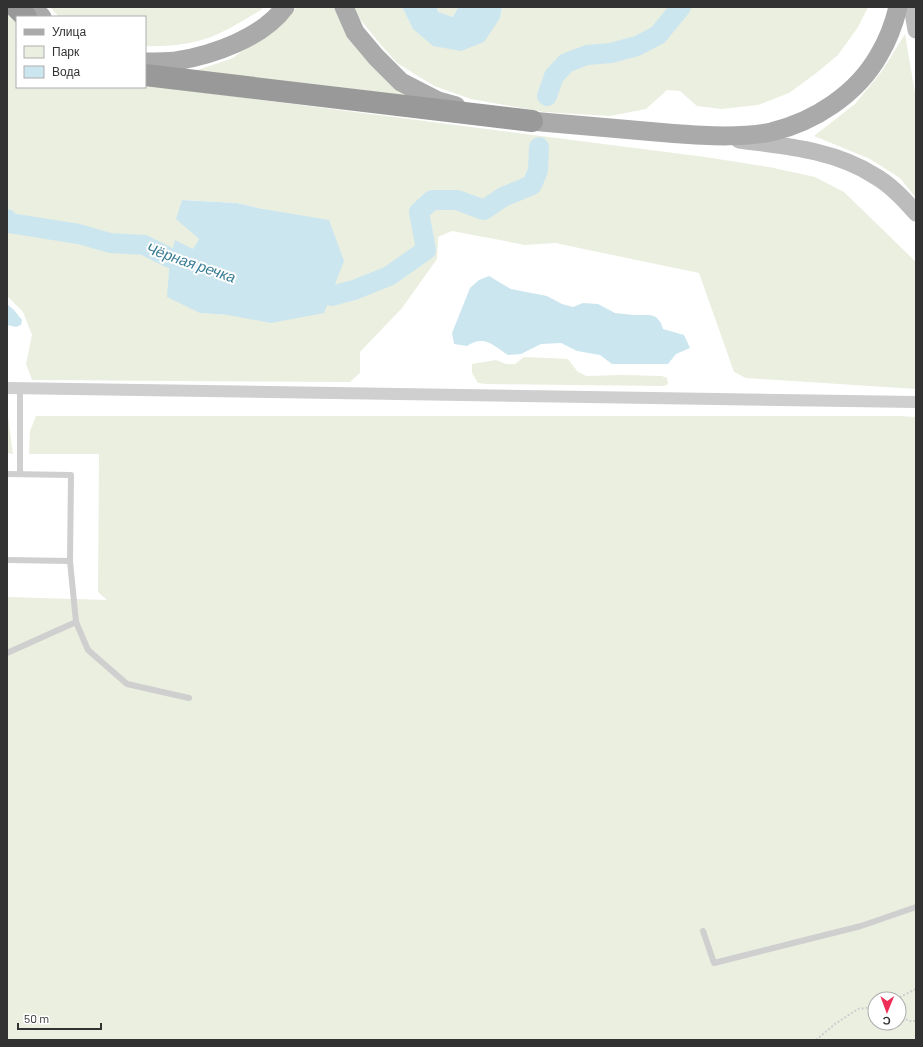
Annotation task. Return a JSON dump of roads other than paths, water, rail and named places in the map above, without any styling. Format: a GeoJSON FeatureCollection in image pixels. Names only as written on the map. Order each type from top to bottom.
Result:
{"type":"FeatureCollection","features":[{"type":"Feature","properties":{"kind":"highway"},"geometry":{"type":"LineString","coordinates":[[16,7],[25,16]]}},
{"type":"Feature","properties":{"kind":"highway"},"geometry":{"type":"LineString","coordinates":[[146,75],[532,121]]}},
{"type":"Feature","properties":{"kind":"main road"},"geometry":{"type":"LineString","coordinates":[[33,7],[41,16]]}},
{"type":"Feature","properties":{"kind":"main road"},"geometry":{"type":"LineString","coordinates":[[146,62],[175,61],[214,52],[248,37],[277,17],[285,7]]}},
{"type":"Feature","properties":{"kind":"main road"},"geometry":{"type":"LineString","coordinates":[[344,7],[355,32],[376,57],[401,82],[438,101],[532,121],[693,135],[785,146],[840,159],[859,167],[876,176],[905,200],[916,213]]}},
{"type":"Feature","properties":{"kind":"main road"},"geometry":{"type":"LineString","coordinates":[[693,135],[749,135],[770,132],[792,126],[834,104],[853,88],[879,56],[888,37],[898,7]]}},
{"type":"Feature","properties":{"kind":"main road"},"geometry":{"type":"LineString","coordinates":[[912,7],[916,30]]}},
{"type":"Feature","properties":{"kind":"street"},"geometry":{"type":"LineString","coordinates":[[7,388],[916,402]]}},
{"type":"Feature","properties":{"kind":"lane"},"geometry":{"type":"LineString","coordinates":[[20,388],[20,474]]}},
{"type":"Feature","properties":{"kind":"lane"},"geometry":{"type":"LineString","coordinates":[[7,474],[71,475],[70,561],[76,622],[88,650],[127,684],[189,698]]}},
{"type":"Feature","properties":{"kind":"lane"},"geometry":{"type":"LineString","coordinates":[[7,560],[70,561]]}},
{"type":"Feature","properties":{"kind":"lane"},"geometry":{"type":"LineString","coordinates":[[7,653],[76,622]]}},
{"type":"Feature","properties":{"kind":"lane"},"geometry":{"type":"LineString","coordinates":[[703,932],[714,962],[861,926],[916,907]]}},
{"type":"Feature","properties":{"kind":"water"},"geometry":{"type":"Polygon","coordinates":[[[402,7],[437,7],[438,12],[453,17],[458,7],[502,7],[500,18],[484,42],[461,51],[433,46],[413,29],[402,7]]]}},
{"type":"Feature","properties":{"kind":"water"},"geometry":{"type":"Polygon","coordinates":[[[182,200],[237,203],[329,220],[344,261],[324,313],[271,323],[228,315],[200,313],[167,297],[170,258],[175,240],[193,249],[199,239],[176,219],[182,200]]]}},
{"type":"Feature","properties":{"kind":"water"},"geometry":{"type":"Polygon","coordinates":[[[489,276],[511,289],[547,296],[562,304],[573,307],[583,303],[598,304],[615,313],[650,315],[656,317],[661,323],[663,329],[684,335],[690,348],[676,354],[668,364],[612,364],[600,355],[577,351],[561,343],[541,344],[521,354],[508,355],[484,341],[479,341],[467,346],[454,344],[452,333],[470,288],[479,280],[489,276]]]}},
{"type":"Feature","properties":{"kind":"water"},"geometry":{"type":"Polygon","coordinates":[[[7,304],[22,320],[21,325],[16,327],[7,325],[7,304]]]}},
{"type":"Feature","properties":{"kind":"waterway"},"geometry":{"type":"LineString","coordinates":[[547,96],[554,76],[566,63],[587,55],[611,53],[637,46],[658,35],[681,7]]}},
{"type":"Feature","properties":{"kind":"waterway"},"geometry":{"type":"LineString","coordinates":[[304,291],[331,296],[354,290],[389,276],[426,250],[419,212],[432,200],[457,200],[484,210],[503,197],[532,185],[538,170],[539,147]]}},
{"type":"Feature","properties":{"kind":"waterway","name":"Чёрная речка"},"geometry":{"type":"LineString","coordinates":[[7,219],[9,223],[79,234],[110,243],[144,245],[170,258],[195,266]]}}]}
